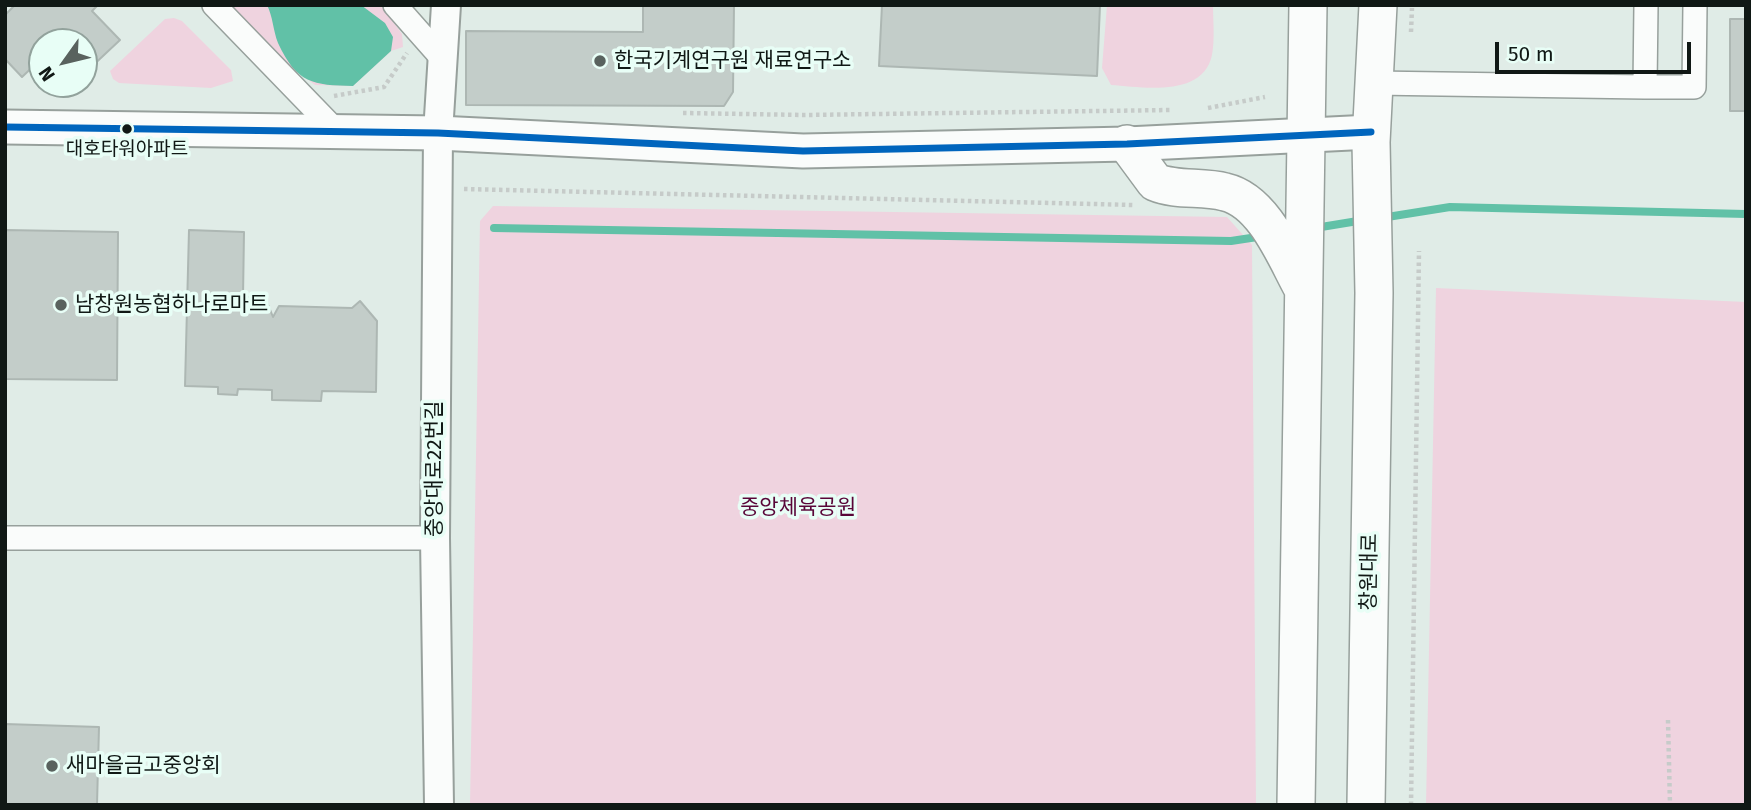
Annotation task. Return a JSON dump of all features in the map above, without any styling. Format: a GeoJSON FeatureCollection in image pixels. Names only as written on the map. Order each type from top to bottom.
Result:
{"type":"FeatureCollection","features":[{"type":"Feature","properties":{"kind":"main road"},"geometry":{"type":"LineString","coordinates":[[1296,805],[1308,5]]}},
{"type":"Feature","properties":{"kind":"main road"},"geometry":{"type":"LineString","coordinates":[[5,127],[438,133],[803,151],[1305,142],[1371,137],[1378,5]]}},
{"type":"Feature","properties":{"kind":"main road","name":"창원대로"},"geometry":{"type":"LineString","coordinates":[[1366,805],[1373,340],[1371,137]]}},
{"type":"Feature","properties":{"kind":"main road"},"geometry":{"type":"LineString","coordinates":[[1127,144],[1155,182],[1234,195],[1263,220],[1304,291]]}},
{"type":"Feature","properties":{"kind":"street"},"geometry":{"type":"LineString","coordinates":[[214,5],[338,133]]}},
{"type":"Feature","properties":{"kind":"street","name":"중앙대로22번길"},"geometry":{"type":"LineString","coordinates":[[439,805],[435,538],[438,133],[446,5]]}},
{"type":"Feature","properties":{"kind":"street"},"geometry":{"type":"LineString","coordinates":[[1645,87],[1646,5]]}},
{"type":"Feature","properties":{"kind":"street"},"geometry":{"type":"LineString","coordinates":[[1374,83],[1694,87],[1695,5]]}},
{"type":"Feature","properties":{"kind":"street"},"geometry":{"type":"LineString","coordinates":[[396,6],[442,57]]}},
{"type":"Feature","properties":{"kind":"street"},"geometry":{"type":"LineString","coordinates":[[5,538],[435,538]]}},
{"type":"Feature","properties":{"kind":"path"},"geometry":{"type":"LineString","coordinates":[[1411,32],[1412,5]]}},
{"type":"Feature","properties":{"kind":"path"},"geometry":{"type":"LineString","coordinates":[[298,92],[336,96],[384,88],[407,53],[396,6]]}},
{"type":"Feature","properties":{"kind":"path"},"geometry":{"type":"LineString","coordinates":[[1204,109],[1265,97]]}},
{"type":"Feature","properties":{"kind":"path"},"geometry":{"type":"LineString","coordinates":[[669,113],[804,115],[1176,110]]}},
{"type":"Feature","properties":{"kind":"path"},"geometry":{"type":"LineString","coordinates":[[460,189],[1143,205]]}},
{"type":"Feature","properties":{"kind":"path"},"geometry":{"type":"LineString","coordinates":[[1411,805],[1419,251]]}},
{"type":"Feature","properties":{"kind":"path"},"geometry":{"type":"LineString","coordinates":[[1668,720],[1670,805]]}},
{"type":"Feature","properties":{"kind":"green space"},"geometry":{"type":"Polygon","coordinates":[[[226,5],[381,5],[402,34],[403,47],[391,51],[353,86],[315,85],[264,46],[226,5]]]}},
{"type":"Feature","properties":{"kind":"green space"},"geometry":{"type":"Polygon","coordinates":[[[1107,5],[1213,5],[1213,49],[1206,69],[1197,78],[1170,87],[1111,85],[1102,68],[1107,5]]]}},
{"type":"Feature","properties":{"kind":"green space"},"geometry":{"type":"Polygon","coordinates":[[[165,19],[182,21],[231,70],[233,81],[211,88],[119,83],[113,79],[110,71],[165,19]]]}},
{"type":"Feature","properties":{"kind":"green space","name":"중앙체육공원"},"geometry":{"type":"Polygon","coordinates":[[[493,206],[1227,217],[1252,245],[1256,805],[470,805],[480,221],[493,206]]]}},
{"type":"Feature","properties":{"kind":"green space"},"geometry":{"type":"Polygon","coordinates":[[[1436,288],[1746,302],[1746,805],[1426,805],[1436,288]]]}},
{"type":"Feature","properties":{"kind":"shaded area"},"geometry":{"type":"Polygon","coordinates":[[[267,5],[361,5],[385,23],[393,37],[391,51],[353,86],[327,85],[308,80],[292,67],[285,57],[267,5]]]}},
{"type":"Feature","properties":{"kind":"building"},"geometry":{"type":"Polygon","coordinates":[[[15,5],[98,5],[92,11],[120,40],[98,61],[98,28],[28,28],[28,71],[22,77],[5,59],[5,15],[15,5]]]}},
{"type":"Feature","properties":{"kind":"building","name":"한국기계연구원 재료연구소"},"geometry":{"type":"Polygon","coordinates":[[[643,5],[734,5],[733,92],[724,106],[466,105],[466,31],[643,32],[643,5]]]}},
{"type":"Feature","properties":{"kind":"building","name":"한국기계연구원 재료연구소"},"geometry":{"type":"Polygon","coordinates":[[[882,5],[1100,5],[1097,76],[879,66],[882,5]]]}},
{"type":"Feature","properties":{"kind":"building"},"geometry":{"type":"Polygon","coordinates":[[[1730,19],[1746,19],[1746,111],[1730,111],[1730,19]]]}},
{"type":"Feature","properties":{"kind":"building","name":"남창원농협하나로마트"},"geometry":{"type":"Polygon","coordinates":[[[5,230],[118,232],[117,380],[5,379],[5,230]]]}},
{"type":"Feature","properties":{"kind":"building"},"geometry":{"type":"Polygon","coordinates":[[[189,230],[244,232],[243,297],[265,297],[273,317],[279,306],[352,308],[360,301],[377,321],[376,392],[322,391],[321,401],[272,400],[272,390],[238,389],[237,395],[218,394],[218,387],[185,386],[189,230]]]}},
{"type":"Feature","properties":{"kind":"building","name":"새마을금고중앙회"},"geometry":{"type":"Polygon","coordinates":[[[5,724],[99,727],[97,805],[5,805],[5,724]]]}},
{"type":"Feature","properties":{"kind":"waterway"},"geometry":{"type":"LineString","coordinates":[[1381,218],[1450,207],[1746,214]]}},
{"type":"Feature","properties":{"kind":"waterway"},"geometry":{"type":"LineString","coordinates":[[1315,228],[1364,220]]}},
{"type":"Feature","properties":{"kind":"waterway"},"geometry":{"type":"LineString","coordinates":[[494,228],[1231,241],[1264,236]]}},
{"type":"Feature","properties":{"kind":"transit line"},"geometry":{"type":"LineString","coordinates":[[5,127],[438,133],[803,151],[1127,144],[1371,132]]}},
{"type":"Feature","properties":{"kind":"place","name":"한국기계연구원 재료연구소"},"geometry":{"type":"Point","coordinates":[600,61]}},
{"type":"Feature","properties":{"kind":"place","name":"대호타워아파트"},"geometry":{"type":"Point","coordinates":[127,129]}},
{"type":"Feature","properties":{"kind":"place","name":"남창원농협하나로마트"},"geometry":{"type":"Point","coordinates":[61,305]}},
{"type":"Feature","properties":{"kind":"place","name":"새마을금고중앙회"},"geometry":{"type":"Point","coordinates":[52,766]}}]}
